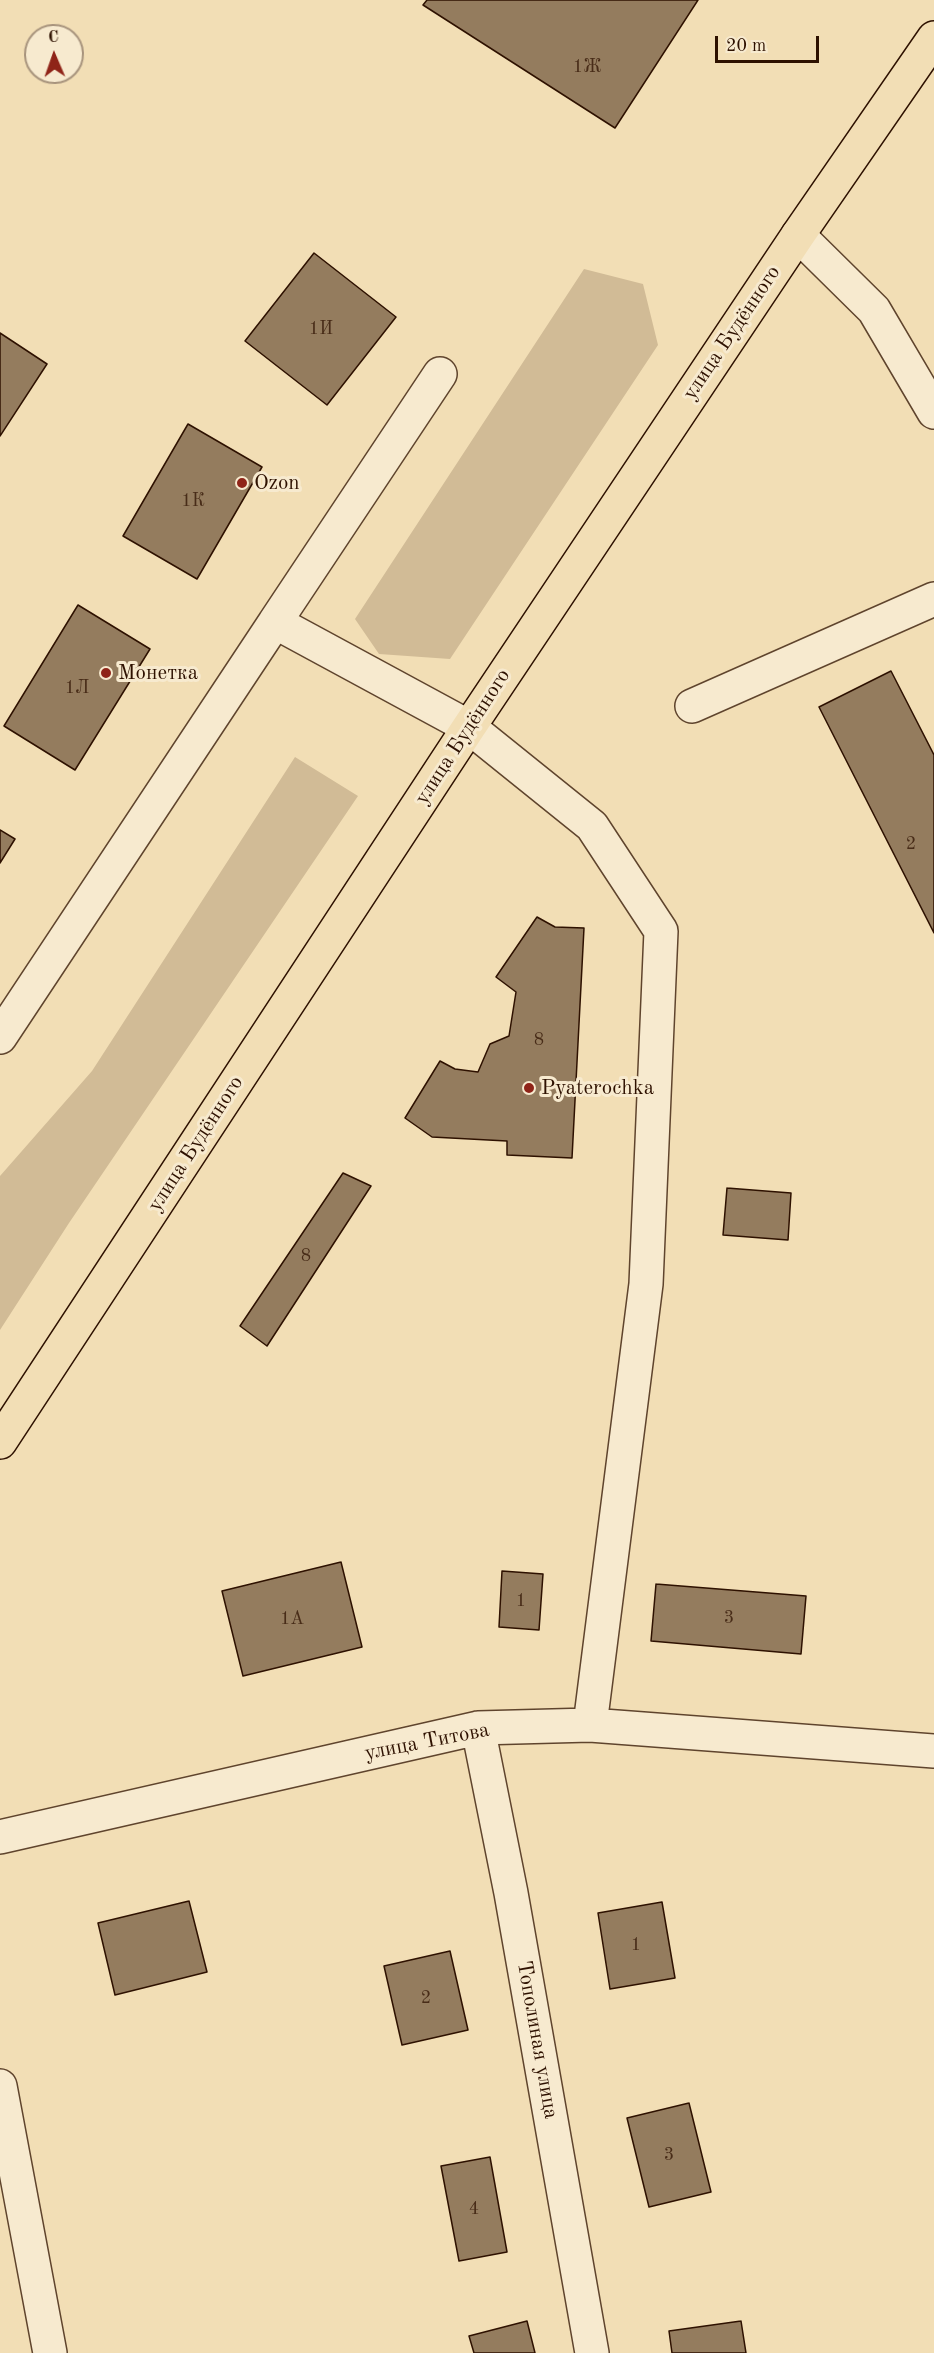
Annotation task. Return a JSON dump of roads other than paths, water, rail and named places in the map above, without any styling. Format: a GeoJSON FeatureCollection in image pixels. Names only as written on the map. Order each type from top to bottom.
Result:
{"type":"FeatureCollection","features":[{"type":"Feature","properties":{"kind":"main road","name":"улица Будённого"},"geometry":{"type":"LineString","coordinates":[[0,1442],[469,727],[798,235],[934,38]]}},
{"type":"Feature","properties":{"kind":"street"},"geometry":{"type":"LineString","coordinates":[[798,235],[874,310],[934,412]]}},
{"type":"Feature","properties":{"kind":"street"},"geometry":{"type":"LineString","coordinates":[[0,1037],[440,374]]}},
{"type":"Feature","properties":{"kind":"street"},"geometry":{"type":"LineString","coordinates":[[692,706],[934,600]]}},
{"type":"Feature","properties":{"kind":"street"},"geometry":{"type":"LineString","coordinates":[[275,622],[469,727],[592,826],[661,931],[646,1284],[590,1725]]}},
{"type":"Feature","properties":{"kind":"street","name":"улица Титова"},"geometry":{"type":"LineString","coordinates":[[0,1837],[478,1728],[590,1725],[934,1751]]}},
{"type":"Feature","properties":{"kind":"street","name":"Тополиная улица"},"geometry":{"type":"LineString","coordinates":[[478,1728],[511,1893],[592,2353]]}},
{"type":"Feature","properties":{"kind":"street"},"geometry":{"type":"LineString","coordinates":[[0,2086],[50,2353]]}},
{"type":"Feature","properties":{"kind":"place","name":"Ozon"},"geometry":{"type":"Point","coordinates":[242,483]}},
{"type":"Feature","properties":{"kind":"place","name":"Монетка"},"geometry":{"type":"Point","coordinates":[106,673]}},
{"type":"Feature","properties":{"kind":"place","name":"Pyaterochka"},"geometry":{"type":"Point","coordinates":[529,1088]}}]}
